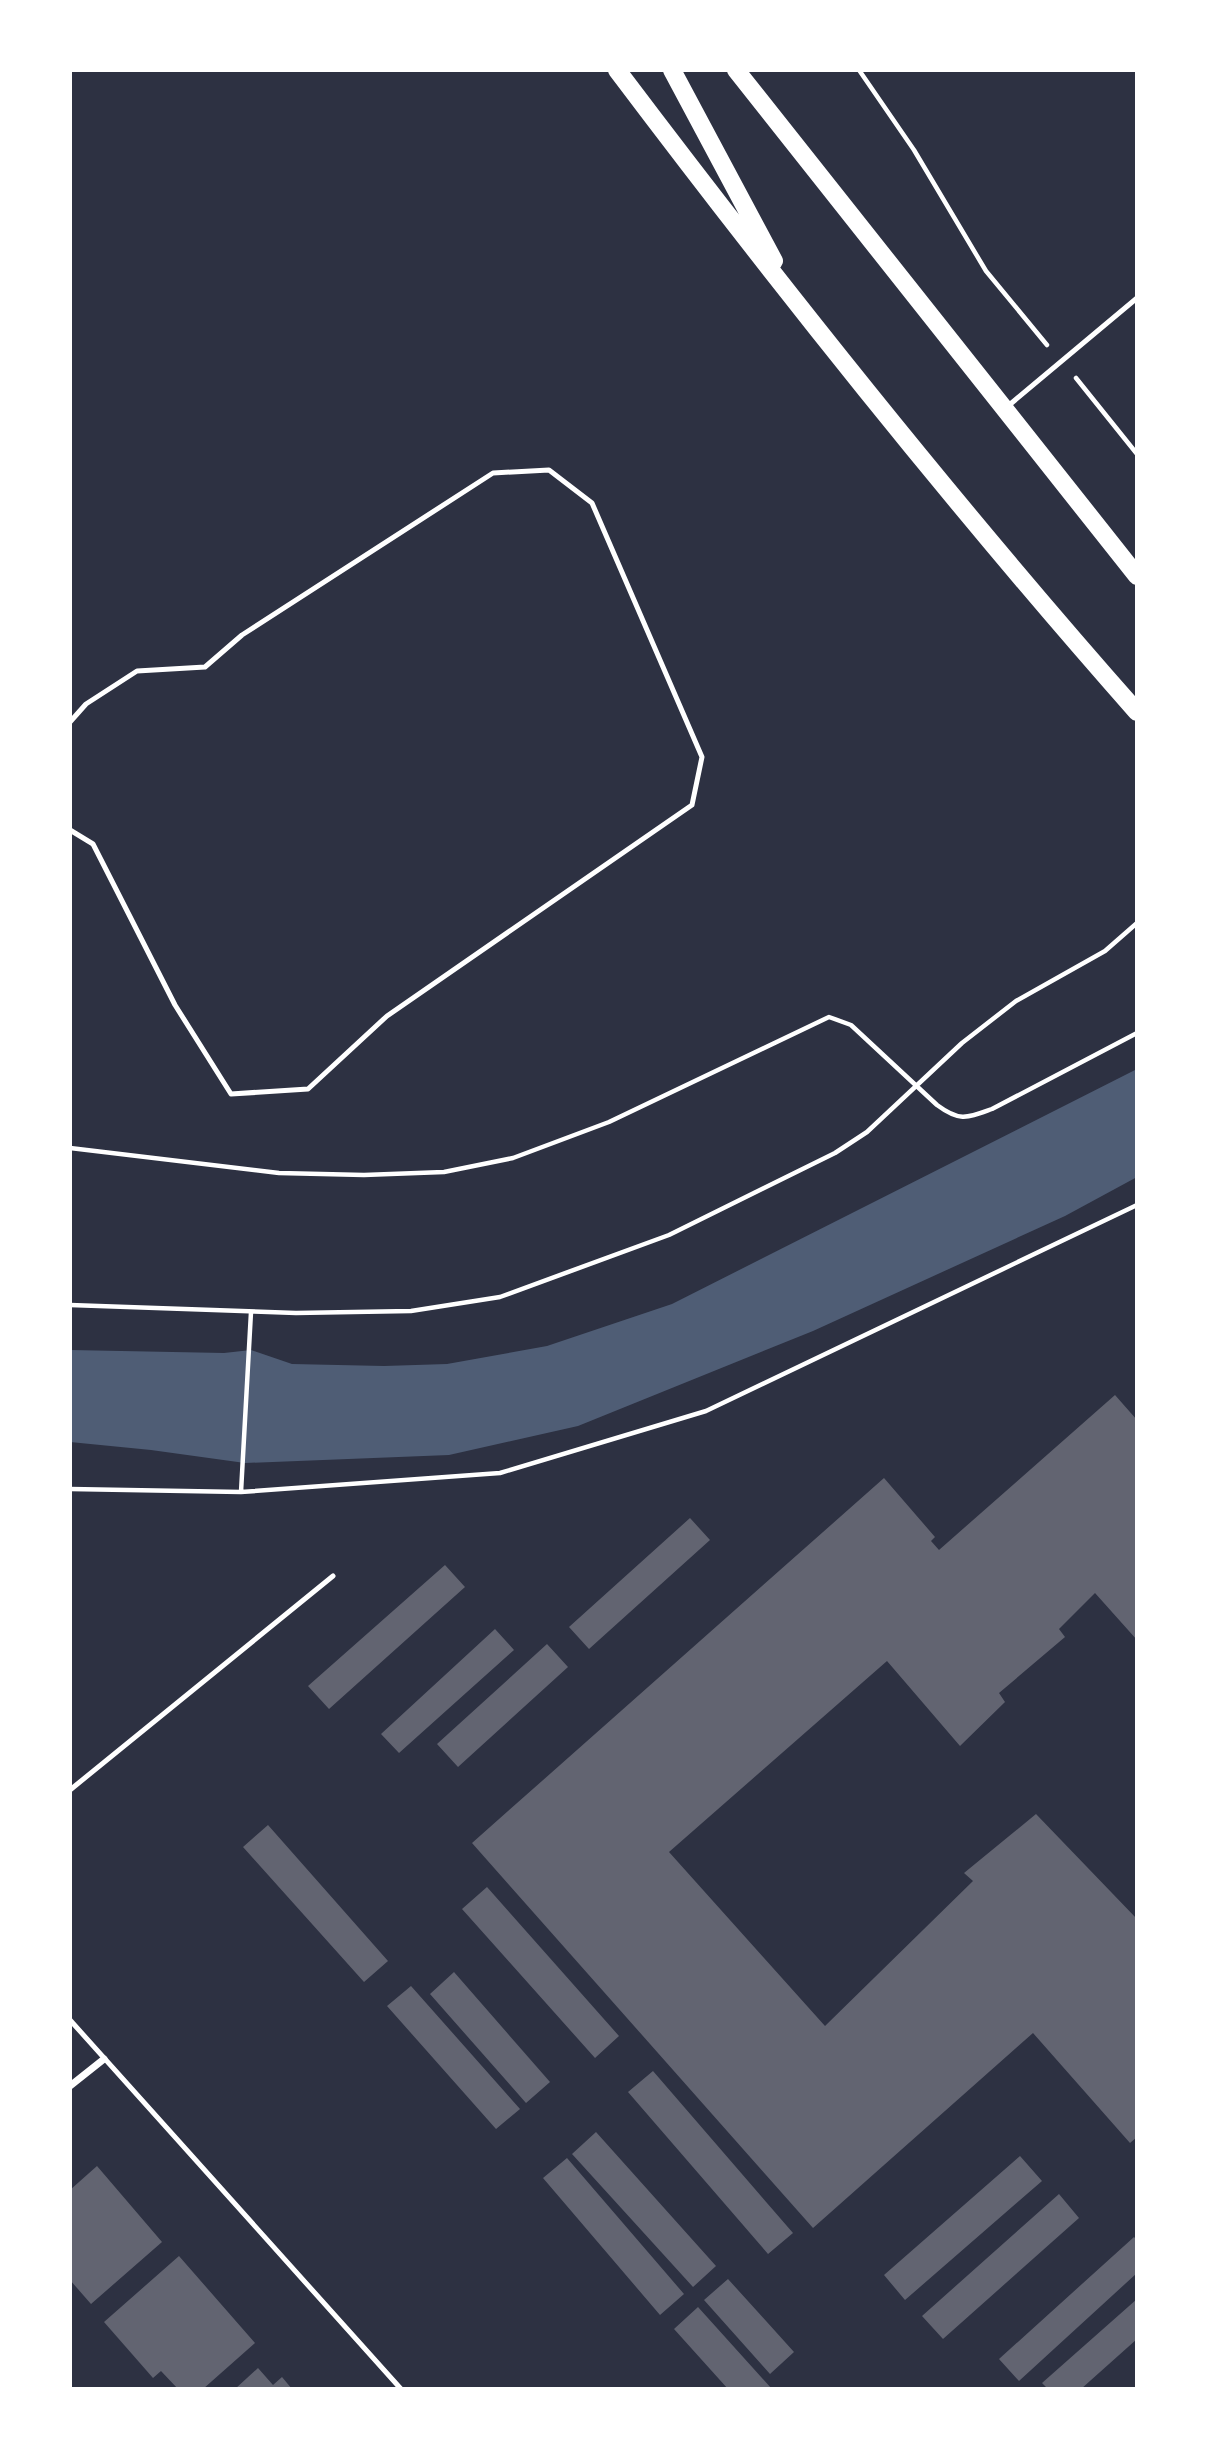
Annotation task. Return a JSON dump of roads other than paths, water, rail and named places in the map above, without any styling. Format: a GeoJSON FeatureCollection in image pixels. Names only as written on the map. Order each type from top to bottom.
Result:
{"type":"FeatureCollection","features":[{"type":"Feature","properties":{"kind":"main road"},"geometry":{"type":"LineString","coordinates":[[617,70],[796,302],[1033,594],[1137,712]]}},
{"type":"Feature","properties":{"kind":"main road"},"geometry":{"type":"LineString","coordinates":[[672,70],[796,302]]}},
{"type":"Feature","properties":{"kind":"main road"},"geometry":{"type":"LineString","coordinates":[[736,70],[1137,576]]}},
{"type":"Feature","properties":{"kind":"street"},"geometry":{"type":"LineString","coordinates":[[70,2086],[104,2059]]}},
{"type":"Feature","properties":{"kind":"lane"},"geometry":{"type":"LineString","coordinates":[[1005,409],[1137,298]]}},
{"type":"Feature","properties":{"kind":"lane"},"geometry":{"type":"LineString","coordinates":[[70,722],[86,704],[137,671],[205,667],[242,635],[493,473],[549,470],[592,503],[702,757],[692,804],[387,1016],[308,1089],[231,1094],[175,1005],[93,844],[70,830]]}},
{"type":"Feature","properties":{"kind":"lane"},"geometry":{"type":"LineString","coordinates":[[70,1790],[333,1576]]}},
{"type":"Feature","properties":{"kind":"lane"},"geometry":{"type":"LineString","coordinates":[[70,2020],[401,2389]]}},
{"type":"Feature","properties":{"kind":"water"},"geometry":{"type":"Polygon","coordinates":[[[1137,1069],[1137,1177],[1065,1216],[813,1331],[578,1426],[449,1455],[245,1463],[70,1442],[70,1350],[224,1353],[251,1350],[292,1364],[384,1366],[447,1364],[547,1346],[672,1304],[1137,1069]]]}}]}
